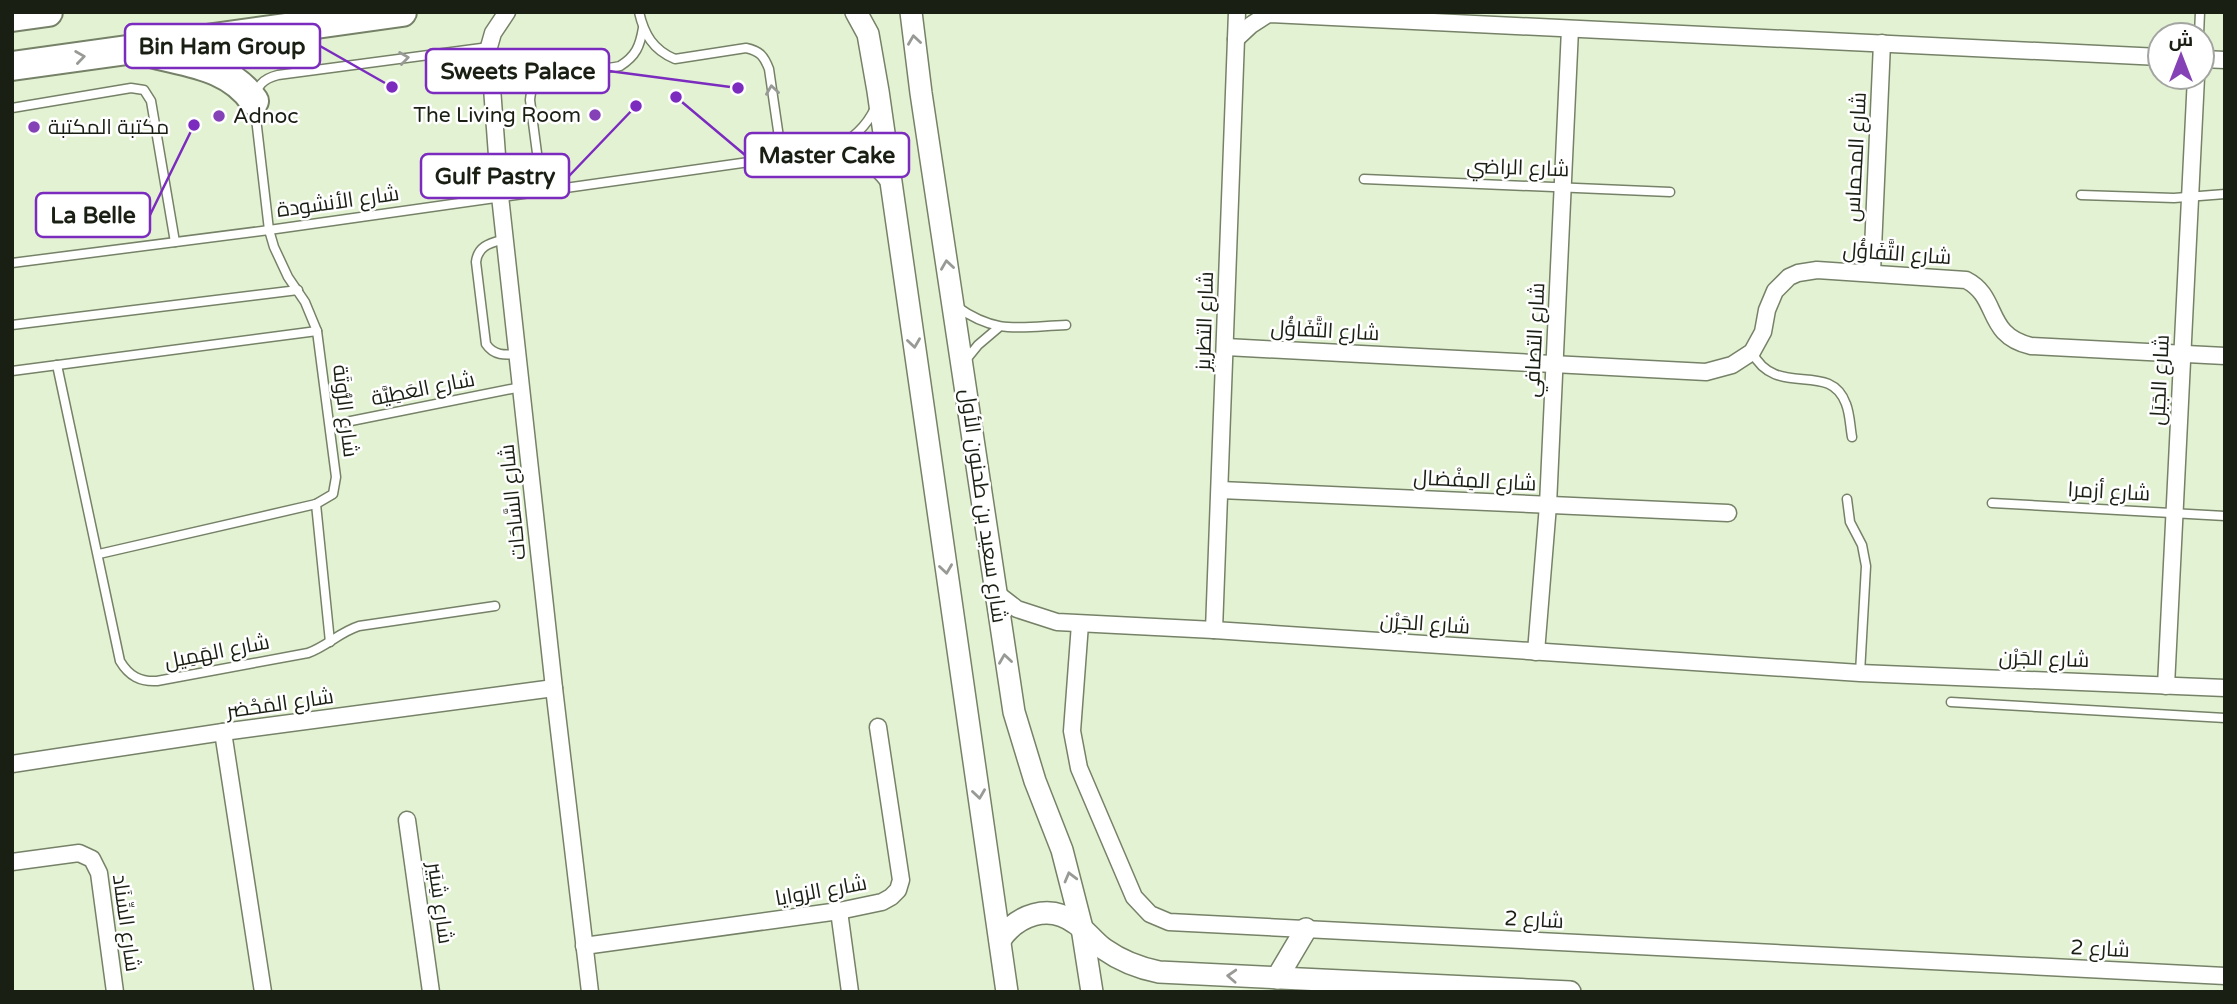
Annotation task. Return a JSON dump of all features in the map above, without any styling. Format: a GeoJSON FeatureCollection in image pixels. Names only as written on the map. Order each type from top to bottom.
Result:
{"type":"FeatureCollection","features":[{"type":"Feature","properties":{"kind":"highway"},"geometry":{"type":"LineString","coordinates":[[12,18],[48,12]]}},
{"type":"Feature","properties":{"kind":"highway"},"geometry":{"type":"LineString","coordinates":[[12,66],[402,12]]}},
{"type":"Feature","properties":{"kind":"highway"},"geometry":{"type":"LineString","coordinates":[[139,49],[224,73],[246,89],[254,101]]}},
{"type":"Feature","properties":{"kind":"main road"},"geometry":{"type":"LineString","coordinates":[[856,12],[868,34],[878,91],[1007,992]]}},
{"type":"Feature","properties":{"kind":"main road","name":"شارع سعيد بن طحنون الأول"},"geometry":{"type":"LineString","coordinates":[[911,12],[995,592],[1017,724],[1035,781],[1062,850],[1082,928],[1092,992]]}},
{"type":"Feature","properties":{"kind":"main road"},"geometry":{"type":"LineString","coordinates":[[1000,940],[1015,922],[1038,913],[1061,915],[1082,928],[1116,957],[1144,969],[1174,974],[1570,992]]}},
{"type":"Feature","properties":{"kind":"main road"},"geometry":{"type":"LineString","coordinates":[[1277,978],[1306,929]]}},
{"type":"Feature","properties":{"kind":"street"},"geometry":{"type":"LineString","coordinates":[[489,47],[493,33],[507,12]]}},
{"type":"Feature","properties":{"kind":"street","name":"شارع التطريز"},"geometry":{"type":"LineString","coordinates":[[1214,630],[1237,12]]}},
{"type":"Feature","properties":{"kind":"street"},"geometry":{"type":"LineString","coordinates":[[1236,39],[1267,13],[1390,16],[1570,29],[2146,56]]}},
{"type":"Feature","properties":{"kind":"street","name":"شارع التصافي"},"geometry":{"type":"LineString","coordinates":[[1536,652],[1548,505],[1570,29]]}},
{"type":"Feature","properties":{"kind":"street","name":"شارع المحماس"},"geometry":{"type":"LineString","coordinates":[[1872,272],[1882,43]]}},
{"type":"Feature","properties":{"kind":"street","name":"شارع السَّاحَات"},"geometry":{"type":"LineString","coordinates":[[489,47],[500,196],[590,992]]}},
{"type":"Feature","properties":{"kind":"street","name":"شارع الجَبَل"},"geometry":{"type":"LineString","coordinates":[[2166,686],[2195,91]]}},
{"type":"Feature","properties":{"kind":"street","name":"شارع التَّفَاؤُل"},"geometry":{"type":"LineString","coordinates":[[1226,347],[1706,372],[1732,365],[1752,352],[1763,332],[1770,300],[1775,291],[1789,278],[1816,270],[1958,278],[1973,284],[1984,295],[1999,327],[2021,344],[2225,356]]}},
{"type":"Feature","properties":{"kind":"street","name":"شارع المِفْضال"},"geometry":{"type":"LineString","coordinates":[[1220,490],[1728,513]]}},
{"type":"Feature","properties":{"kind":"street","name":"شارع الجَرْن"},"geometry":{"type":"LineString","coordinates":[[995,592],[1017,609],[1030,615],[1057,622],[1080,624],[1214,630],[1860,673],[2225,688]]}},
{"type":"Feature","properties":{"kind":"street","name":"شارع 2"},"geometry":{"type":"LineString","coordinates":[[1080,624],[1073,731],[1079,768],[1134,897],[1150,914],[1169,922],[2225,976]]}},
{"type":"Feature","properties":{"kind":"street","name":"شارع المَحْضر"},"geometry":{"type":"LineString","coordinates":[[12,764],[223,732],[554,688]]}},
{"type":"Feature","properties":{"kind":"street","name":"شارع الزوايا"},"geometry":{"type":"LineString","coordinates":[[584,946],[839,911],[882,902],[891,897],[898,890],[901,880],[878,727]]}},
{"type":"Feature","properties":{"kind":"street"},"geometry":{"type":"LineString","coordinates":[[223,732],[263,992]]}},
{"type":"Feature","properties":{"kind":"street","name":"شارع شِبَير"},"geometry":{"type":"LineString","coordinates":[[407,820],[431,992]]}},
{"type":"Feature","properties":{"kind":"street","name":"شارع السِّنَاد"},"geometry":{"type":"LineString","coordinates":[[12,862],[79,853],[92,859],[99,873],[115,992]]}},
{"type":"Feature","properties":{"kind":"street"},"geometry":{"type":"LineString","coordinates":[[839,911],[850,992]]}},
{"type":"Feature","properties":{"kind":"lane"},"geometry":{"type":"LineString","coordinates":[[639,12],[643,28],[652,45],[675,59],[746,48],[756,50],[765,58],[782,158]]}},
{"type":"Feature","properties":{"kind":"lane"},"geometry":{"type":"LineString","coordinates":[[542,191],[530,100],[535,83],[550,75],[620,66],[636,52],[643,28]]}},
{"type":"Feature","properties":{"kind":"lane"},"geometry":{"type":"LineString","coordinates":[[254,101],[258,85],[271,77],[489,47]]}},
{"type":"Feature","properties":{"kind":"lane"},"geometry":{"type":"LineString","coordinates":[[12,108],[131,88],[144,90],[151,101],[175,242]]}},
{"type":"Feature","properties":{"kind":"lane","name":"شارع الأنشودة"},"geometry":{"type":"LineString","coordinates":[[12,263],[269,230],[835,150],[860,132],[869,120],[876,106],[878,91]]}},
{"type":"Feature","properties":{"kind":"lane","name":"شارع الرُّوتَة"},"geometry":{"type":"LineString","coordinates":[[254,101],[269,230],[280,262],[298,290],[317,331],[331,425],[335,486],[332,494],[316,504]]}},
{"type":"Feature","properties":{"kind":"lane"},"geometry":{"type":"LineString","coordinates":[[835,150],[862,160],[884,182],[892,195]]}},
{"type":"Feature","properties":{"kind":"lane","name":"شارع الراضي"},"geometry":{"type":"LineString","coordinates":[[1364,179],[1670,192]]}},
{"type":"Feature","properties":{"kind":"lane"},"geometry":{"type":"LineString","coordinates":[[2081,195],[2191,197],[2225,194]]}},
{"type":"Feature","properties":{"kind":"lane"},"geometry":{"type":"LineString","coordinates":[[505,239],[478,251],[477,262],[486,344],[501,355],[517,354]]}},
{"type":"Feature","properties":{"kind":"lane"},"geometry":{"type":"LineString","coordinates":[[12,325],[298,290]]}},
{"type":"Feature","properties":{"kind":"lane"},"geometry":{"type":"LineString","coordinates":[[953,304],[974,318],[998,328],[1066,325]]}},
{"type":"Feature","properties":{"kind":"lane"},"geometry":{"type":"LineString","coordinates":[[962,365],[978,345],[998,328]]}},
{"type":"Feature","properties":{"kind":"lane"},"geometry":{"type":"LineString","coordinates":[[12,371],[317,331]]}},
{"type":"Feature","properties":{"kind":"lane"},"geometry":{"type":"LineString","coordinates":[[1752,352],[1759,364],[1770,373],[1825,381],[1835,387],[1846,404],[1852,437]]}},
{"type":"Feature","properties":{"kind":"lane","name":"شارع الهَمِيل"},"geometry":{"type":"LineString","coordinates":[[57,365],[120,661],[125,669],[139,679],[157,681],[307,653],[359,626],[495,606]]}},
{"type":"Feature","properties":{"kind":"lane","name":"شارع العَطِيَّة"},"geometry":{"type":"LineString","coordinates":[[331,425],[521,387]]}},
{"type":"Feature","properties":{"kind":"lane"},"geometry":{"type":"LineString","coordinates":[[1847,499],[1850,522],[1862,545],[1866,566],[1860,673]]}},
{"type":"Feature","properties":{"kind":"lane","name":"شارع أزمرا"},"geometry":{"type":"LineString","coordinates":[[1992,503],[2225,516]]}},
{"type":"Feature","properties":{"kind":"lane"},"geometry":{"type":"LineString","coordinates":[[99,554],[316,504],[330,642]]}},
{"type":"Feature","properties":{"kind":"lane"},"geometry":{"type":"LineString","coordinates":[[1951,702],[2225,718]]}},
{"type":"Feature","properties":{"kind":"place","name":"Bin Ham Group"},"geometry":{"type":"Point","coordinates":[392,87]}},
{"type":"Feature","properties":{"kind":"place","name":"Sweets Palace"},"geometry":{"type":"Point","coordinates":[738,88]}},
{"type":"Feature","properties":{"kind":"place","name":"Master Cake"},"geometry":{"type":"Point","coordinates":[676,97]}},
{"type":"Feature","properties":{"kind":"place","name":"Gulf Pastry"},"geometry":{"type":"Point","coordinates":[636,106]}},
{"type":"Feature","properties":{"kind":"place","name":"The Living Room"},"geometry":{"type":"Point","coordinates":[595,115]}},
{"type":"Feature","properties":{"kind":"place","name":"Adnoc"},"geometry":{"type":"Point","coordinates":[219,116]}},
{"type":"Feature","properties":{"kind":"place","name":"La Belle"},"geometry":{"type":"Point","coordinates":[194,125]}},
{"type":"Feature","properties":{"kind":"place","name":"مكتبة المكتبة"},"geometry":{"type":"Point","coordinates":[34,127]}}]}
